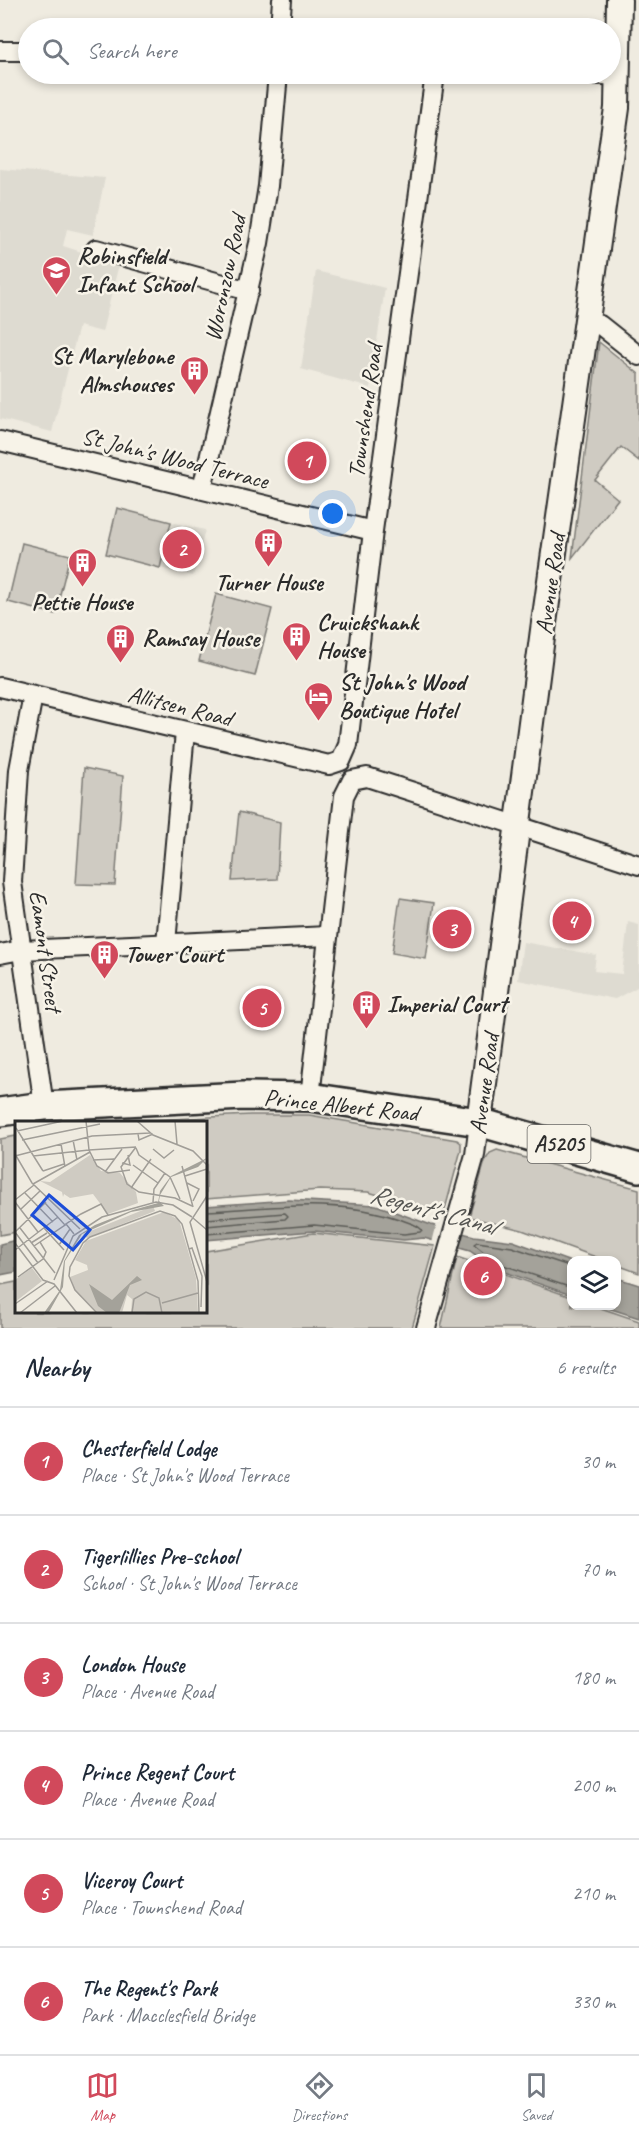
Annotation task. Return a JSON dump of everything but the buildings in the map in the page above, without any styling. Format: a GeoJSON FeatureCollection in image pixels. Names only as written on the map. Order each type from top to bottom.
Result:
{"type":"FeatureCollection","features":[{"type":"Feature","properties":{"kind":"main road","name":"Avenue Road"},"geometry":{"type":"LineString","coordinates":[[619,0],[619,18]]}},
{"type":"Feature","properties":{"kind":"main road","name":"Avenue Road"},"geometry":{"type":"LineString","coordinates":[[479,1122],[520,824],[543,630],[617,108],[618,84]]}},
{"type":"Feature","properties":{"kind":"main road","name":"Prince Albert Road"},"geometry":{"type":"LineString","coordinates":[[0,1112],[44,1106],[244,1096],[310,1097],[479,1122],[639,1168]]}},
{"type":"Feature","properties":{"kind":"street"},"geometry":{"type":"LineString","coordinates":[[281,18],[282,0]]}},
{"type":"Feature","properties":{"kind":"street"},"geometry":{"type":"LineString","coordinates":[[0,51],[18,51]]}},
{"type":"Feature","properties":{"kind":"street","name":"Woronzow Road"},"geometry":{"type":"LineString","coordinates":[[202,489],[249,291],[268,186],[277,84]]}},
{"type":"Feature","properties":{"kind":"street","name":"Townshend Road"},"geometry":{"type":"LineString","coordinates":[[344,756],[348,745],[373,531],[434,84]]}},
{"type":"Feature","properties":{"kind":"street"},"geometry":{"type":"LineString","coordinates":[[96,249],[249,291]]}},
{"type":"Feature","properties":{"kind":"street"},"geometry":{"type":"LineString","coordinates":[[588,322],[600,325],[639,356]]}},
{"type":"Feature","properties":{"kind":"street","name":"St John's Wood Terrace"},"geometry":{"type":"LineString","coordinates":[[0,441],[373,531]]}},
{"type":"Feature","properties":{"kind":"street","name":"Allitsen Road"},"geometry":{"type":"LineString","coordinates":[[0,687],[329,765],[335,765],[344,756]]}},
{"type":"Feature","properties":{"kind":"street","name":"Eamont Street"},"geometry":{"type":"LineString","coordinates":[[33,695],[19,770],[12,882],[44,1106]]}},
{"type":"Feature","properties":{"kind":"street"},"geometry":{"type":"LineString","coordinates":[[166,943],[185,732]]}},
{"type":"Feature","properties":{"kind":"street"},"geometry":{"type":"LineString","coordinates":[[310,1097],[344,796],[350,783],[360,776],[520,824],[639,865]]}},
{"type":"Feature","properties":{"kind":"street"},"geometry":{"type":"LineString","coordinates":[[0,954],[21,950],[328,936]]}},
{"type":"Feature","properties":{"kind":"street","name":"Avenue Road"},"geometry":{"type":"LineString","coordinates":[[426,1328],[471,1167],[479,1122]]}},
{"type":"Feature","properties":{"kind":"shaded area","name":"Robinsfield Infant School"},"geometry":{"type":"Polygon","coordinates":[[[0,169],[105,178],[93,235],[67,229],[63,246],[119,264],[102,332],[79,326],[52,432],[0,419],[0,169]]]}},
{"type":"Feature","properties":{"kind":"shaded area"},"geometry":{"type":"Polygon","coordinates":[[[316,271],[385,288],[370,388],[301,369],[316,271]]]}},
{"type":"Feature","properties":{"kind":"shaded area"},"geometry":{"type":"Polygon","coordinates":[[[599,342],[639,374],[639,461],[621,447],[595,480],[618,499],[572,558],[599,342]]]}},
{"type":"Feature","properties":{"kind":"shaded area"},"geometry":{"type":"Polygon","coordinates":[[[117,508],[171,522],[160,568],[106,554],[117,508]]]}},
{"type":"Feature","properties":{"kind":"shaded area"},"geometry":{"type":"Polygon","coordinates":[[[171,522],[205,530],[193,576],[160,568],[171,522]]]}},
{"type":"Feature","properties":{"kind":"shaded area"},"geometry":{"type":"Polygon","coordinates":[[[22,543],[70,555],[55,614],[8,602],[22,543]]]}},
{"type":"Feature","properties":{"kind":"shaded area"},"geometry":{"type":"Polygon","coordinates":[[[216,594],[272,609],[255,676],[199,661],[216,594]]]}},
{"type":"Feature","properties":{"kind":"shaded area"},"geometry":{"type":"Polygon","coordinates":[[[84,768],[123,776],[115,885],[76,884],[84,768]]]}},
{"type":"Feature","properties":{"kind":"shaded area"},"geometry":{"type":"Polygon","coordinates":[[[239,812],[280,822],[277,879],[232,881],[239,812]]]}},
{"type":"Feature","properties":{"kind":"shaded area"},"geometry":{"type":"Polygon","coordinates":[[[400,898],[434,903],[426,959],[392,953],[400,898]]]}},
{"type":"Feature","properties":{"kind":"shaded area"},"geometry":{"type":"Polygon","coordinates":[[[628,922],[639,925],[639,986],[615,999],[518,980],[523,942],[596,955],[594,971],[622,974],[628,922]]]}},
{"type":"Feature","properties":{"kind":"shaded area"},"geometry":{"type":"Polygon","coordinates":[[[250,1115],[309,1115],[457,1140],[461,1143],[461,1150],[444,1213],[368,1192],[320,1190],[207,1199],[207,1121],[132,1121],[250,1115]]]}},
{"type":"Feature","properties":{"kind":"shaded area"},"geometry":{"type":"Polygon","coordinates":[[[15,1136],[15,1232],[0,1235],[0,1139],[15,1136]]]}},
{"type":"Feature","properties":{"kind":"shaded area"},"geometry":{"type":"Polygon","coordinates":[[[497,1150],[639,1189],[639,1273],[621,1266],[621,1256],[593,1256],[522,1230],[469,1217],[485,1161],[490,1153],[497,1150]]]}},
{"type":"Feature","properties":{"kind":"shaded area"},"geometry":{"type":"Polygon","coordinates":[[[313,1233],[435,1246],[412,1328],[0,1328],[0,1285],[15,1282],[15,1313],[207,1313],[207,1251],[313,1233]]]}},
{"type":"Feature","properties":{"kind":"shaded area"},"geometry":{"type":"Polygon","coordinates":[[[457,1257],[567,1296],[567,1310],[607,1310],[639,1321],[639,1328],[441,1328],[457,1257]]]}},
{"type":"Feature","properties":{"kind":"water"},"geometry":{"type":"Polygon","coordinates":[[[289,1200],[376,1205],[431,1225],[474,1236],[513,1241],[567,1261],[567,1294],[494,1268],[470,1251],[424,1238],[404,1240],[314,1231],[207,1240],[207,1206],[289,1200]]]}},
{"type":"Feature","properties":{"kind":"water"},"geometry":{"type":"Polygon","coordinates":[[[15,1240],[15,1272],[0,1275],[0,1244],[15,1240]]]}},
{"type":"Feature","properties":{"kind":"water"},"geometry":{"type":"Polygon","coordinates":[[[621,1279],[639,1285],[639,1318],[614,1310],[621,1310],[621,1279]]]}},
{"type":"Feature","properties":{"kind":"pier"},"geometry":{"type":"Polygon","coordinates":[[[437,1223],[465,1230],[459,1251],[432,1243],[437,1223]]]}},
{"type":"Feature","properties":{"kind":"place","name":"Robinsfield Infant School"},"geometry":{"type":"Point","coordinates":[56,296]}},
{"type":"Feature","properties":{"kind":"place","name":"St Marylebone Almshouses"},"geometry":{"type":"Point","coordinates":[194,396]}},
{"type":"Feature","properties":{"kind":"place","name":"Chesterfield Lodge"},"geometry":{"type":"Point","coordinates":[307,461]}},
{"type":"Feature","properties":{"kind":"place","name":"Tigerlillies Pre-school"},"geometry":{"type":"Point","coordinates":[182,549]}},
{"type":"Feature","properties":{"kind":"place","name":"Turner House"},"geometry":{"type":"Point","coordinates":[269,568]}},
{"type":"Feature","properties":{"kind":"place","name":"Pettie House"},"geometry":{"type":"Point","coordinates":[82,588]}},
{"type":"Feature","properties":{"kind":"place","name":"Cruickshank House"},"geometry":{"type":"Point","coordinates":[296,662]}},
{"type":"Feature","properties":{"kind":"place","name":"Ramsay House"},"geometry":{"type":"Point","coordinates":[121,664]}},
{"type":"Feature","properties":{"kind":"place","name":"St John's Wood Boutique Hotel"},"geometry":{"type":"Point","coordinates":[318,722]}},
{"type":"Feature","properties":{"kind":"place","name":"Prince Regent Court"},"geometry":{"type":"Point","coordinates":[572,921]}},
{"type":"Feature","properties":{"kind":"place","name":"London House"},"geometry":{"type":"Point","coordinates":[452,929]}},
{"type":"Feature","properties":{"kind":"place","name":"Tower Court"},"geometry":{"type":"Point","coordinates":[104,980]}},
{"type":"Feature","properties":{"kind":"place","name":"Viceroy Court"},"geometry":{"type":"Point","coordinates":[262,1008]}},
{"type":"Feature","properties":{"kind":"place","name":"Imperial Court"},"geometry":{"type":"Point","coordinates":[366,1030]}},
{"type":"Feature","properties":{"kind":"place","name":"The Regent's Park"},"geometry":{"type":"Point","coordinates":[483,1276]}},
{"type":"Feature","properties":{"kind":"water label","name":"Regent's Canal"},"geometry":{"type":"Point","coordinates":[433,1210]}}]}
